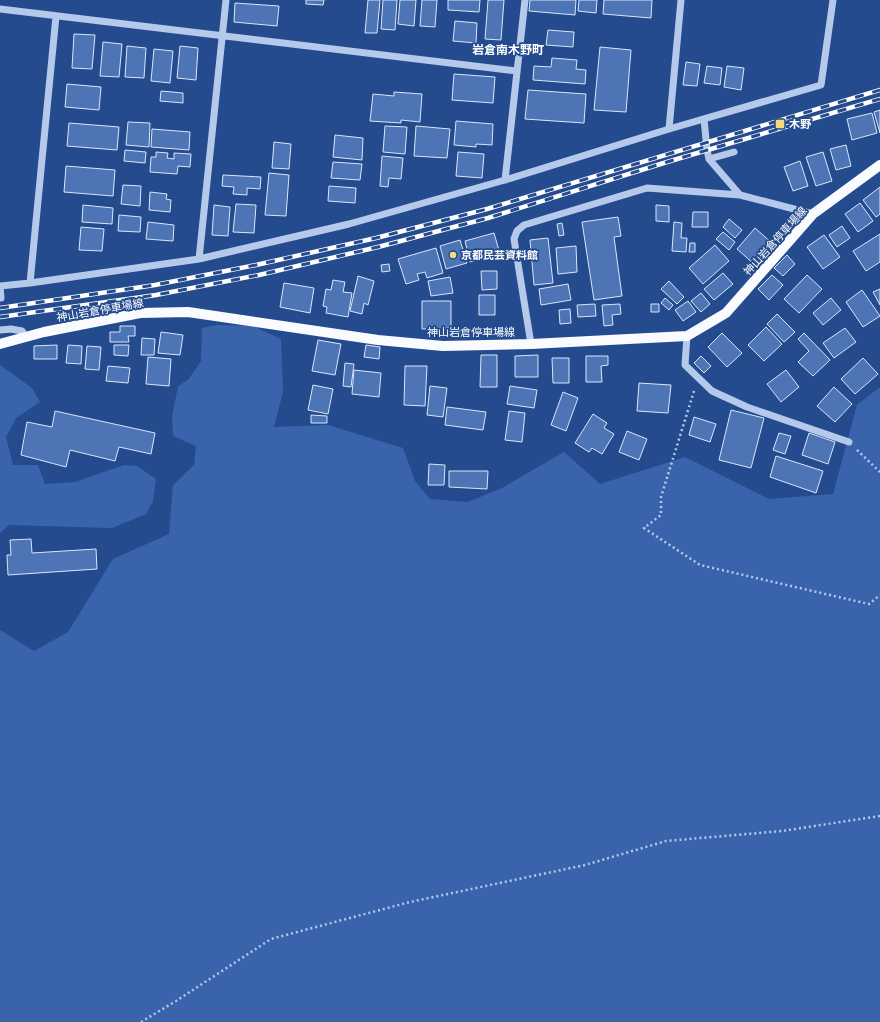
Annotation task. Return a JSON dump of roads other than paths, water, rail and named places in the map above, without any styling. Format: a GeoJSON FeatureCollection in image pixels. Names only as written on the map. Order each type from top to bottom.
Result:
{"type":"FeatureCollection","features":[{"type":"Feature","properties":{"kind":"main road","name":"神山岩倉停車場線"},"geometry":{"type":"LineString","coordinates":[[0,344],[26,337],[140,313],[188,312],[378,340],[443,346],[531,344],[687,336],[726,313],[814,214],[880,165]]}},
{"type":"Feature","properties":{"kind":"street"},"geometry":{"type":"LineString","coordinates":[[199,259],[226,0]]}},
{"type":"Feature","properties":{"kind":"street"},"geometry":{"type":"LineString","coordinates":[[505,180],[525,0]]}},
{"type":"Feature","properties":{"kind":"street"},"geometry":{"type":"LineString","coordinates":[[669,129],[681,0]]}},
{"type":"Feature","properties":{"kind":"street"},"geometry":{"type":"LineString","coordinates":[[0,298],[0,286],[199,259],[349,224],[505,180],[669,129],[820,85],[833,0]]}},
{"type":"Feature","properties":{"kind":"street"},"geometry":{"type":"LineString","coordinates":[[0,9],[517,71]]}},
{"type":"Feature","properties":{"kind":"street"},"geometry":{"type":"LineString","coordinates":[[30,283],[56,16]]}},
{"type":"Feature","properties":{"kind":"street"},"geometry":{"type":"LineString","coordinates":[[704,119],[709,159],[740,195]]}},
{"type":"Feature","properties":{"kind":"street"},"geometry":{"type":"LineString","coordinates":[[709,159],[734,152]]}},
{"type":"Feature","properties":{"kind":"street"},"geometry":{"type":"LineString","coordinates":[[531,344],[514,239],[517,231],[524,225],[647,188],[740,195],[814,214]]}},
{"type":"Feature","properties":{"kind":"street"},"geometry":{"type":"LineString","coordinates":[[0,330],[11,329],[22,331],[26,337]]}},
{"type":"Feature","properties":{"kind":"street"},"geometry":{"type":"LineString","coordinates":[[687,336],[685,365],[712,391],[747,407],[849,442]]}},
{"type":"Feature","properties":{"kind":"railway"},"geometry":{"type":"LineString","coordinates":[[0,308],[155,285],[256,265],[376,238],[487,209],[880,90]]}},
{"type":"Feature","properties":{"kind":"railway"},"geometry":{"type":"LineString","coordinates":[[0,317],[156,295],[259,275],[378,247],[488,218],[667,162],[880,99]]}},
{"type":"Feature","properties":{"kind":"place","name":"木野"},"geometry":{"type":"Point","coordinates":[780,124]}},
{"type":"Feature","properties":{"kind":"place","name":"京都民芸資料館"},"geometry":{"type":"Point","coordinates":[453,255]}},
{"type":"Feature","properties":{"kind":"district","name":"岩倉南木野町"},"geometry":{"type":"Point","coordinates":[508,50]}}]}
